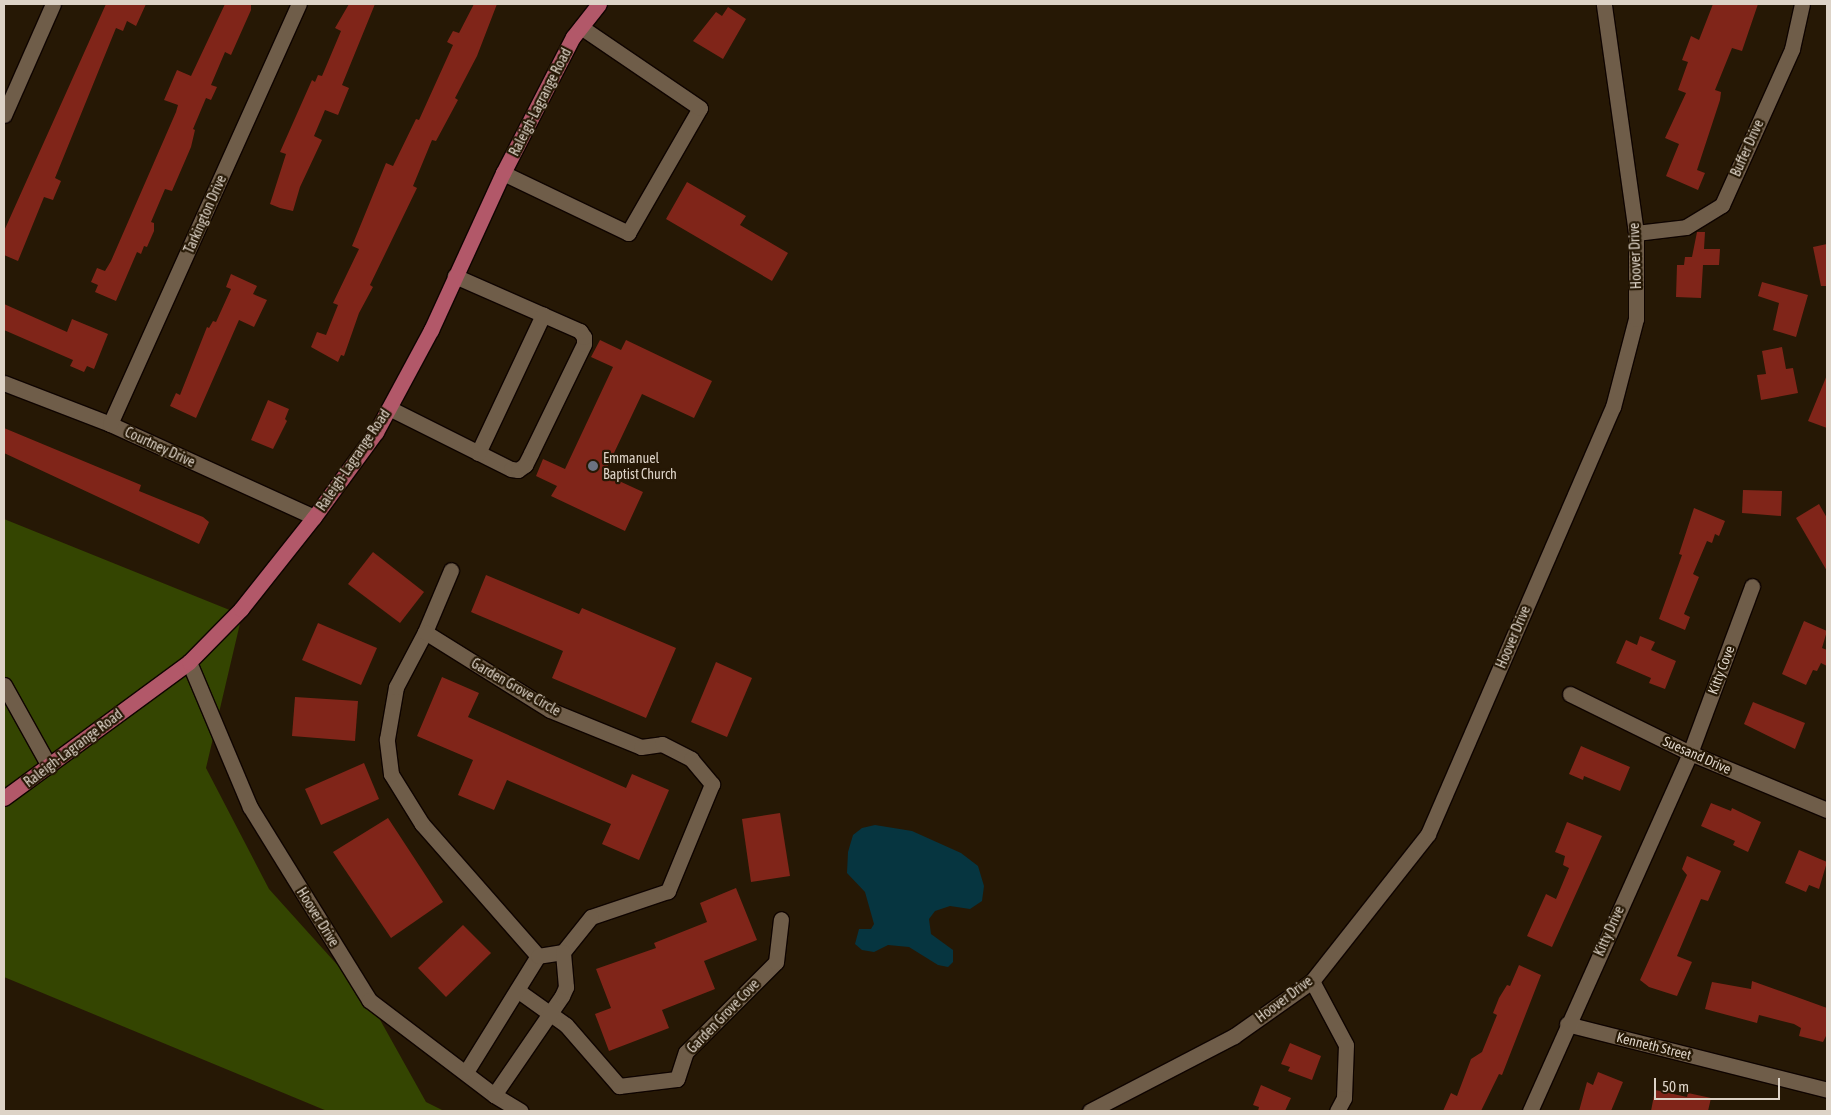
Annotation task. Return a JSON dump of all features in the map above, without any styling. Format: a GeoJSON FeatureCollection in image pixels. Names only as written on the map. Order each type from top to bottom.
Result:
{"type":"FeatureCollection","features":[{"type":"Feature","properties":{"kind":"main road","name":"Raleigh-Lagrange Road"},"geometry":{"type":"LineString","coordinates":[[4,798],[188,662],[241,609],[314,518],[376,432],[431,330],[503,173],[581,27],[599,4]]}},
{"type":"Feature","properties":{"kind":"street"},"geometry":{"type":"LineString","coordinates":[[4,115],[53,4]]}},
{"type":"Feature","properties":{"kind":"street","name":"Tarkington Drive"},"geometry":{"type":"LineString","coordinates":[[110,424],[299,4]]}},
{"type":"Feature","properties":{"kind":"street","name":"Hoover Drive"},"geometry":{"type":"LineString","coordinates":[[1090,1111],[1234,1036],[1312,981],[1428,834],[1613,407],[1636,319],[1636,233],[1604,4]]}},
{"type":"Feature","properties":{"kind":"street","name":"Buffer Drive"},"geometry":{"type":"LineString","coordinates":[[1636,233],[1686,227],[1722,205],[1792,49],[1802,4]]}},
{"type":"Feature","properties":{"kind":"street"},"geometry":{"type":"LineString","coordinates":[[503,173],[628,233],[700,108],[581,27]]}},
{"type":"Feature","properties":{"kind":"street"},"geometry":{"type":"LineString","coordinates":[[389,408],[511,469],[518,470],[525,465],[584,344],[584,337],[580,331],[455,276]]}},
{"type":"Feature","properties":{"kind":"street"},"geometry":{"type":"LineString","coordinates":[[478,453],[543,315]]}},
{"type":"Feature","properties":{"kind":"street","name":"Courtney Drive"},"geometry":{"type":"LineString","coordinates":[[4,383],[110,424],[314,518]]}},
{"type":"Feature","properties":{"kind":"street"},"geometry":{"type":"LineString","coordinates":[[450,570],[425,632],[396,687],[387,739],[391,774],[422,824],[538,956]]}},
{"type":"Feature","properties":{"kind":"street","name":"Kitty Cove"},"geometry":{"type":"LineString","coordinates":[[1690,753],[1752,586]]}},
{"type":"Feature","properties":{"kind":"street","name":"Garden Grove Circle"},"geometry":{"type":"LineString","coordinates":[[425,632],[550,710],[642,747],[662,744],[691,759],[712,784],[668,891],[591,917],[563,952]]}},
{"type":"Feature","properties":{"kind":"street","name":"Hoover Drive"},"geometry":{"type":"LineString","coordinates":[[188,662],[250,807],[369,1000],[494,1095],[521,1111]]}},
{"type":"Feature","properties":{"kind":"street"},"geometry":{"type":"LineString","coordinates":[[4,685],[49,766]]}},
{"type":"Feature","properties":{"kind":"street","name":"Suesand Drive"},"geometry":{"type":"LineString","coordinates":[[1570,694],[1690,753],[1827,810]]}},
{"type":"Feature","properties":{"kind":"street","name":"Kitty Drive"},"geometry":{"type":"LineString","coordinates":[[1530,1111],[1567,1024],[1690,753]]}},
{"type":"Feature","properties":{"kind":"street","name":"Garden Grove Cove"},"geometry":{"type":"LineString","coordinates":[[551,1014],[566,1025],[619,1086],[678,1079],[686,1052],[776,962],[781,919]]}},
{"type":"Feature","properties":{"kind":"street"},"geometry":{"type":"LineString","coordinates":[[466,1072],[538,956],[563,952],[566,987],[551,1014],[494,1095]]}},
{"type":"Feature","properties":{"kind":"street"},"geometry":{"type":"LineString","coordinates":[[1312,981],[1346,1045],[1344,1098],[1337,1111]]}},
{"type":"Feature","properties":{"kind":"street"},"geometry":{"type":"LineString","coordinates":[[517,990],[551,1014]]}},
{"type":"Feature","properties":{"kind":"street","name":"Kenneth Street"},"geometry":{"type":"LineString","coordinates":[[1567,1024],[1827,1090]]}},
{"type":"Feature","properties":{"kind":"green space"},"geometry":{"type":"Polygon","coordinates":[[[4,519],[242,615],[206,768],[269,889],[369,1000],[426,1102],[444,1111],[327,1111],[4,977],[4,519]]]}},
{"type":"Feature","properties":{"kind":"water"},"geometry":{"type":"Polygon","coordinates":[[[875,825],[912,831],[961,853],[978,866],[984,886],[982,901],[970,909],[950,906],[935,911],[929,919],[931,934],[953,950],[953,962],[948,967],[938,965],[909,947],[888,945],[874,952],[862,950],[855,944],[859,929],[871,929],[874,924],[865,892],[847,873],[848,852],[853,835],[862,828],[875,825]]]}},
{"type":"Feature","properties":{"kind":"building"},"geometry":{"type":"Polygon","coordinates":[[[106,4],[146,4],[136,26],[127,21],[123,31],[116,28],[55,178],[61,181],[53,200],[44,197],[18,261],[4,255],[4,231],[106,4]]]}},
{"type":"Feature","properties":{"kind":"building"},"geometry":{"type":"Polygon","coordinates":[[[225,4],[251,4],[251,10],[231,55],[225,52],[211,85],[217,87],[211,100],[206,98],[193,129],[195,130],[191,147],[172,191],[165,189],[151,222],[154,223],[154,231],[147,247],[144,246],[141,254],[137,252],[116,301],[95,292],[98,285],[91,282],[97,268],[105,271],[111,261],[176,112],[178,105],[164,100],[177,70],[191,76],[225,4]]]}},
{"type":"Feature","properties":{"kind":"building"},"geometry":{"type":"Polygon","coordinates":[[[349,4],[375,4],[342,85],[349,88],[338,115],[325,110],[314,136],[322,140],[300,187],[293,211],[280,208],[270,204],[286,154],[280,152],[312,80],[315,82],[318,75],[322,76],[341,31],[335,28],[349,4]]]}},
{"type":"Feature","properties":{"kind":"building"},"geometry":{"type":"Polygon","coordinates":[[[474,4],[497,4],[477,56],[455,98],[458,100],[436,141],[432,140],[413,186],[417,188],[370,285],[373,287],[359,313],[344,356],[341,355],[338,362],[311,347],[317,332],[326,335],[338,305],[333,303],[359,249],[352,246],[386,163],[393,166],[416,119],[419,120],[453,45],[447,42],[453,31],[459,33],[474,4]]]}},
{"type":"Feature","properties":{"kind":"building"},"geometry":{"type":"Polygon","coordinates":[[[1713,4],[1758,4],[1742,51],[1732,48],[1715,90],[1721,92],[1720,100],[1697,170],[1705,173],[1698,190],[1666,176],[1679,144],[1665,138],[1686,93],[1678,90],[1688,62],[1682,60],[1691,36],[1699,40],[1713,4]]]}},
{"type":"Feature","properties":{"kind":"building"},"geometry":{"type":"Polygon","coordinates":[[[728,7],[746,19],[723,59],[693,41],[716,12],[722,16],[728,7]]]}},
{"type":"Feature","properties":{"kind":"building"},"geometry":{"type":"Polygon","coordinates":[[[687,182],[746,216],[740,225],[788,253],[772,281],[666,219],[687,182]]]}},
{"type":"Feature","properties":{"kind":"building"},"geometry":{"type":"Polygon","coordinates":[[[1697,232],[1705,232],[1704,249],[1720,249],[1719,265],[1703,265],[1701,298],[1676,297],[1677,265],[1684,265],[1685,257],[1692,257],[1697,232]]]}},
{"type":"Feature","properties":{"kind":"building"},"geometry":{"type":"Polygon","coordinates":[[[1827,244],[1827,286],[1821,286],[1813,247],[1827,244]]]}},
{"type":"Feature","properties":{"kind":"building"},"geometry":{"type":"Polygon","coordinates":[[[231,274],[257,286],[253,294],[267,300],[254,327],[239,320],[196,418],[170,406],[176,393],[180,395],[207,327],[209,328],[213,321],[216,322],[231,289],[226,287],[231,274]]]}},
{"type":"Feature","properties":{"kind":"building"},"geometry":{"type":"Polygon","coordinates":[[[1762,282],[1808,295],[1796,337],[1773,330],[1779,303],[1758,296],[1762,282]]]}},
{"type":"Feature","properties":{"kind":"building"},"geometry":{"type":"Polygon","coordinates":[[[4,304],[67,332],[72,319],[108,334],[94,369],[87,366],[84,372],[70,366],[73,360],[4,330],[4,304]]]}},
{"type":"Feature","properties":{"kind":"building"},"geometry":{"type":"Polygon","coordinates":[[[600,340],[621,350],[626,340],[712,381],[694,418],[642,394],[604,474],[643,492],[625,531],[551,496],[557,486],[536,476],[543,459],[565,469],[613,367],[591,357],[600,340]]]}},
{"type":"Feature","properties":{"kind":"building"},"geometry":{"type":"Polygon","coordinates":[[[1782,347],[1786,369],[1793,368],[1798,393],[1761,400],[1757,375],[1766,374],[1762,351],[1782,347]]]}},
{"type":"Feature","properties":{"kind":"building"},"geometry":{"type":"Polygon","coordinates":[[[1827,375],[1827,428],[1808,421],[1827,375]]]}},
{"type":"Feature","properties":{"kind":"building"},"geometry":{"type":"Polygon","coordinates":[[[268,400],[289,409],[285,419],[287,421],[273,449],[251,440],[268,400]]]}},
{"type":"Feature","properties":{"kind":"building"},"geometry":{"type":"Polygon","coordinates":[[[4,428],[141,485],[139,491],[203,517],[209,522],[199,544],[4,453],[4,428]]]}},
{"type":"Feature","properties":{"kind":"building"},"geometry":{"type":"Polygon","coordinates":[[[1743,490],[1782,491],[1781,516],[1742,513],[1743,490]]]}},
{"type":"Feature","properties":{"kind":"building"},"geometry":{"type":"Polygon","coordinates":[[[1819,504],[1827,518],[1827,571],[1796,518],[1819,504]]]}},
{"type":"Feature","properties":{"kind":"building"},"geometry":{"type":"Polygon","coordinates":[[[1694,508],[1725,521],[1719,536],[1715,534],[1712,543],[1707,541],[1693,574],[1699,577],[1684,614],[1690,617],[1685,630],[1659,619],[1682,555],[1679,554],[1694,508]]]}},
{"type":"Feature","properties":{"kind":"building"},"geometry":{"type":"Polygon","coordinates":[[[373,552],[424,592],[400,623],[348,584],[373,552]]]}},
{"type":"Feature","properties":{"kind":"building"},"geometry":{"type":"Polygon","coordinates":[[[486,575],[579,614],[582,608],[676,648],[646,718],[552,678],[563,651],[471,612],[486,575]]]}},
{"type":"Feature","properties":{"kind":"building"},"geometry":{"type":"Polygon","coordinates":[[[1804,621],[1827,631],[1822,648],[1827,650],[1827,666],[1821,663],[1817,671],[1813,670],[1806,685],[1782,674],[1804,621]]]}},
{"type":"Feature","properties":{"kind":"building"},"geometry":{"type":"Polygon","coordinates":[[[318,623],[377,648],[361,685],[302,660],[318,623]]]}},
{"type":"Feature","properties":{"kind":"building"},"geometry":{"type":"Polygon","coordinates":[[[1640,636],[1655,642],[1651,650],[1676,661],[1665,689],[1649,683],[1651,678],[1616,663],[1626,640],[1637,645],[1640,636]]]}},
{"type":"Feature","properties":{"kind":"building"},"geometry":{"type":"Polygon","coordinates":[[[716,662],[752,678],[727,737],[691,722],[716,662]]]}},
{"type":"Feature","properties":{"kind":"building"},"geometry":{"type":"Polygon","coordinates":[[[442,677],[479,693],[468,717],[626,788],[632,774],[669,790],[639,860],[602,844],[611,824],[507,780],[494,810],[458,795],[473,760],[417,736],[442,677]]]}},
{"type":"Feature","properties":{"kind":"building"},"geometry":{"type":"Polygon","coordinates":[[[295,697],[358,701],[355,741],[292,736],[295,697]]]}},
{"type":"Feature","properties":{"kind":"building"},"geometry":{"type":"Polygon","coordinates":[[[1753,702],[1805,723],[1795,749],[1744,724],[1753,702]]]}},
{"type":"Feature","properties":{"kind":"building"},"geometry":{"type":"Polygon","coordinates":[[[1581,746],[1630,767],[1620,791],[1584,776],[1583,780],[1569,774],[1581,746]]]}},
{"type":"Feature","properties":{"kind":"building"},"geometry":{"type":"Polygon","coordinates":[[[364,763],[379,799],[321,825],[305,789],[364,763]]]}},
{"type":"Feature","properties":{"kind":"building"},"geometry":{"type":"Polygon","coordinates":[[[1711,803],[1731,811],[1732,808],[1761,822],[1748,852],[1733,845],[1735,841],[1701,826],[1711,803]]]}},
{"type":"Feature","properties":{"kind":"building"},"geometry":{"type":"Polygon","coordinates":[[[780,813],[790,876],[751,882],[742,819],[780,813]]]}},
{"type":"Feature","properties":{"kind":"building"},"geometry":{"type":"Polygon","coordinates":[[[388,818],[443,902],[391,938],[333,852],[388,818]]]}},
{"type":"Feature","properties":{"kind":"building"},"geometry":{"type":"Polygon","coordinates":[[[1567,822],[1602,836],[1552,947],[1527,936],[1546,894],[1556,899],[1569,868],[1563,865],[1565,856],[1555,852],[1567,822]]]}},
{"type":"Feature","properties":{"kind":"building"},"geometry":{"type":"Polygon","coordinates":[[[1799,850],[1827,862],[1819,889],[1809,885],[1806,892],[1785,883],[1799,850]]]}},
{"type":"Feature","properties":{"kind":"building"},"geometry":{"type":"Polygon","coordinates":[[[1687,856],[1721,871],[1708,901],[1701,899],[1677,956],[1692,962],[1677,996],[1649,987],[1640,980],[1687,875],[1682,869],[1687,856]]]}},
{"type":"Feature","properties":{"kind":"building"},"geometry":{"type":"Polygon","coordinates":[[[736,888],[757,940],[704,961],[715,989],[662,1010],[669,1028],[609,1051],[595,1014],[611,1008],[596,969],[656,948],[654,943],[707,922],[700,903],[736,888]]]}},
{"type":"Feature","properties":{"kind":"building"},"geometry":{"type":"Polygon","coordinates":[[[463,925],[491,953],[446,997],[418,968],[463,925]]]}},
{"type":"Feature","properties":{"kind":"building"},"geometry":{"type":"Polygon","coordinates":[[[1519,965],[1541,975],[1502,1075],[1499,1074],[1481,1111],[1443,1111],[1451,1093],[1457,1096],[1471,1059],[1482,1052],[1497,1015],[1493,1013],[1499,998],[1507,985],[1510,986],[1519,965]]]}},
{"type":"Feature","properties":{"kind":"building"},"geometry":{"type":"Polygon","coordinates":[[[1752,981],[1827,1008],[1827,1034],[1823,1042],[1799,1036],[1801,1028],[1794,1024],[1759,1015],[1757,1023],[1705,1009],[1712,982],[1751,989],[1752,981]]]}},
{"type":"Feature","properties":{"kind":"building"},"geometry":{"type":"Polygon","coordinates":[[[1290,1043],[1321,1056],[1312,1080],[1288,1071],[1290,1067],[1281,1064],[1290,1043]]]}},
{"type":"Feature","properties":{"kind":"building"},"geometry":{"type":"Polygon","coordinates":[[[1598,1072],[1623,1082],[1611,1111],[1579,1111],[1587,1082],[1593,1085],[1598,1072]]]}},
{"type":"Feature","properties":{"kind":"building"},"geometry":{"type":"Polygon","coordinates":[[[1261,1085],[1291,1098],[1285,1111],[1258,1111],[1259,1107],[1253,1105],[1261,1085]]]}},
{"type":"Feature","properties":{"kind":"building"},"geometry":{"type":"Polygon","coordinates":[[[1655,1090],[1687,1097],[1688,1093],[1711,1098],[1708,1111],[1651,1111],[1655,1090]]]}},
{"type":"Feature","properties":{"kind":"place","name":"Emmanuel Baptist Church"},"geometry":{"type":"Point","coordinates":[593,466]}}]}
